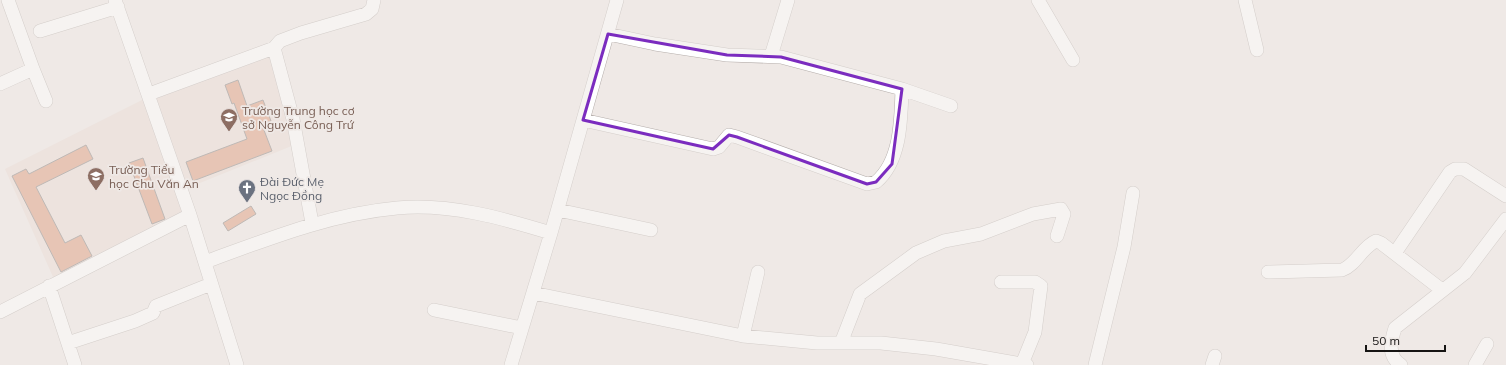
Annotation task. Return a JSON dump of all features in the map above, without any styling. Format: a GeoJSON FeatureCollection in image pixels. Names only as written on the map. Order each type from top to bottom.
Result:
{"type":"FeatureCollection","features":[{"type":"Feature","properties":{"kind":"street"},"geometry":{"type":"LineString","coordinates":[[8,0],[46,102]]}},
{"type":"Feature","properties":{"kind":"street"},"geometry":{"type":"LineString","coordinates":[[149,94],[274,48],[280,41],[294,35],[366,14],[372,9],[374,0]]}},
{"type":"Feature","properties":{"kind":"street"},"geometry":{"type":"LineString","coordinates":[[511,365],[558,210],[617,0]]}},
{"type":"Feature","properties":{"kind":"street"},"geometry":{"type":"LineString","coordinates":[[771,56],[788,0]]}},
{"type":"Feature","properties":{"kind":"street"},"geometry":{"type":"LineString","coordinates":[[1038,0],[1073,60]]}},
{"type":"Feature","properties":{"kind":"street"},"geometry":{"type":"LineString","coordinates":[[1245,0],[1257,50]]}},
{"type":"Feature","properties":{"kind":"street"},"geometry":{"type":"LineString","coordinates":[[40,31],[119,3],[190,215],[236,365]]}},
{"type":"Feature","properties":{"kind":"street"},"geometry":{"type":"LineString","coordinates":[[608,34],[654,44],[727,55],[781,56],[902,89],[951,106]]}},
{"type":"Feature","properties":{"kind":"street"},"geometry":{"type":"LineString","coordinates":[[274,48],[293,119],[312,223]]}},
{"type":"Feature","properties":{"kind":"street"},"geometry":{"type":"LineString","coordinates":[[0,84],[33,69]]}},
{"type":"Feature","properties":{"kind":"street"},"geometry":{"type":"LineString","coordinates":[[583,120],[713,149],[719,147],[729,135],[867,184],[876,182],[892,164],[901,118],[902,89]]}},
{"type":"Feature","properties":{"kind":"street"},"geometry":{"type":"LineString","coordinates":[[1395,253],[1450,172],[1455,169],[1464,169],[1506,196]]}},
{"type":"Feature","properties":{"kind":"street"},"geometry":{"type":"LineString","coordinates":[[1095,365],[1124,246],[1133,193]]}},
{"type":"Feature","properties":{"kind":"street"},"geometry":{"type":"LineString","coordinates":[[205,262],[312,223],[397,208],[444,209],[481,214],[551,233]]}},
{"type":"Feature","properties":{"kind":"street"},"geometry":{"type":"LineString","coordinates":[[841,343],[860,294],[916,253],[944,241],[981,234],[1033,214],[1060,208],[1064,214],[1057,236]]}},
{"type":"Feature","properties":{"kind":"street"},"geometry":{"type":"LineString","coordinates":[[558,210],[651,230]]}},
{"type":"Feature","properties":{"kind":"street"},"geometry":{"type":"LineString","coordinates":[[0,312],[190,215]]}},
{"type":"Feature","properties":{"kind":"street"},"geometry":{"type":"LineString","coordinates":[[1401,365],[1393,357],[1391,347],[1392,338],[1396,328],[1466,272],[1506,219]]}},
{"type":"Feature","properties":{"kind":"street"},"geometry":{"type":"LineString","coordinates":[[1268,272],[1342,270],[1347,268],[1367,247],[1376,241],[1381,242],[1442,290]]}},
{"type":"Feature","properties":{"kind":"street"},"geometry":{"type":"LineString","coordinates":[[742,336],[758,272]]}},
{"type":"Feature","properties":{"kind":"street"},"geometry":{"type":"LineString","coordinates":[[533,293],[742,336],[817,343],[881,343],[936,349],[1024,365],[1035,332],[1041,286],[1035,282],[1001,282]]}},
{"type":"Feature","properties":{"kind":"street"},"geometry":{"type":"LineString","coordinates":[[68,343],[152,314],[156,306],[211,284]]}},
{"type":"Feature","properties":{"kind":"street"},"geometry":{"type":"LineString","coordinates":[[49,286],[75,365]]}},
{"type":"Feature","properties":{"kind":"street"},"geometry":{"type":"LineString","coordinates":[[434,310],[522,328]]}},
{"type":"Feature","properties":{"kind":"street"},"geometry":{"type":"LineString","coordinates":[[1475,365],[1487,344]]}},
{"type":"Feature","properties":{"kind":"highlighted area"},"geometry":{"type":"Polygon","coordinates":[[[608,34],[727,55],[781,57],[902,89],[892,164],[876,182],[867,184],[729,135],[713,149],[583,120],[608,34]]]}},
{"type":"Feature","properties":{"kind":"shaded area","name":"Trường Trung học cơ sở Nguyễn Công Trứ"},"geometry":{"type":"Polygon","coordinates":[[[271,53],[294,145],[185,189],[153,96],[271,53]]]}},
{"type":"Feature","properties":{"kind":"shaded area","name":"Trường Tiểu học Chu Văn An"},"geometry":{"type":"Polygon","coordinates":[[[146,98],[186,213],[54,279],[5,169],[146,98]]]}},
{"type":"Feature","properties":{"kind":"building"},"geometry":{"type":"Polygon","coordinates":[[[238,80],[247,106],[263,100],[271,121],[262,125],[272,151],[193,181],[186,162],[247,139],[234,103],[232,104],[225,85],[238,80]]]}},
{"type":"Feature","properties":{"kind":"building"},"geometry":{"type":"Polygon","coordinates":[[[86,145],[93,159],[36,187],[65,243],[81,235],[92,256],[61,272],[12,176],[26,169],[29,174],[86,145]]]}},
{"type":"Feature","properties":{"kind":"building"},"geometry":{"type":"Polygon","coordinates":[[[143,158],[165,219],[152,224],[129,163],[143,158]]]}},
{"type":"Feature","properties":{"kind":"building"},"geometry":{"type":"Polygon","coordinates":[[[251,206],[256,214],[228,231],[223,223],[251,206]]]}},
{"type":"Feature","properties":{"kind":"place","name":"Trường Trung học cơ sở Nguyễn Công Trứ"},"geometry":{"type":"Point","coordinates":[229,132]}},
{"type":"Feature","properties":{"kind":"place","name":"Trường Tiểu học Chu Văn An"},"geometry":{"type":"Point","coordinates":[96,191]}},
{"type":"Feature","properties":{"kind":"place","name":"Đài Đức Mẹ Ngọc Đồng"},"geometry":{"type":"Point","coordinates":[247,203]}}]}
